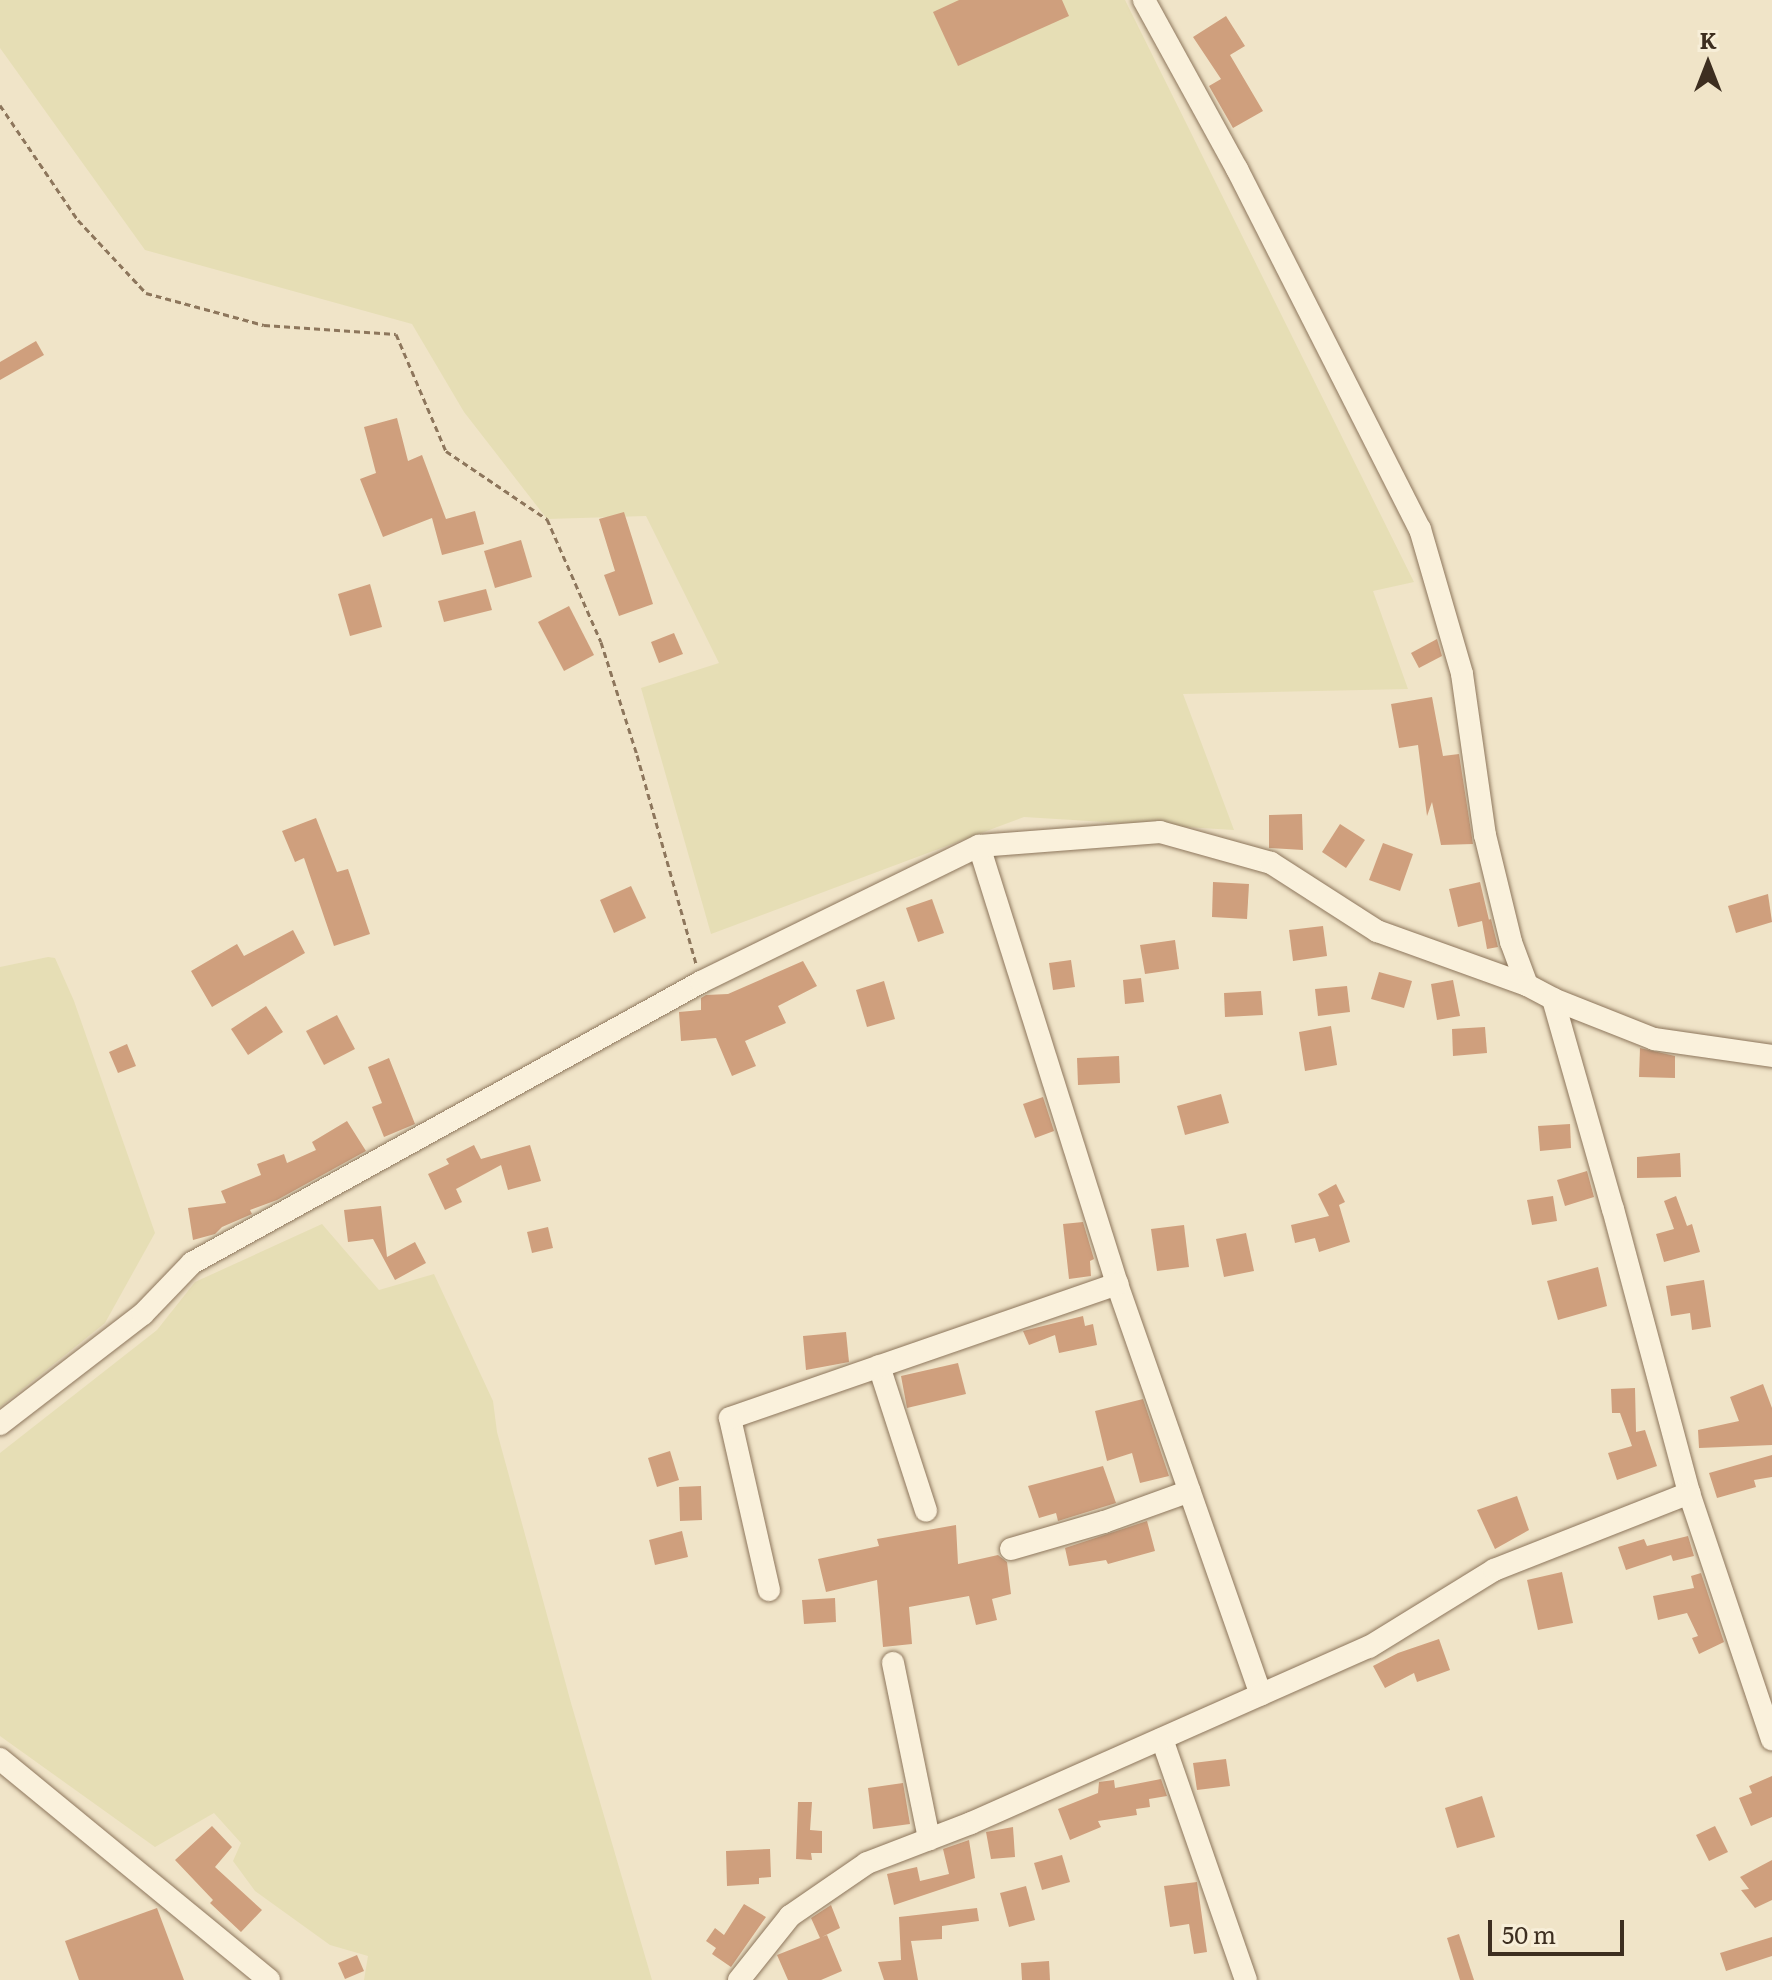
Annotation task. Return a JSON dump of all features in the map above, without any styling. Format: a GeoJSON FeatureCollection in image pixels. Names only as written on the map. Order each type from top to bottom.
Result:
{"type":"FeatureCollection","features":[{"type":"Feature","properties":{"kind":"street"},"geometry":{"type":"LineString","coordinates":[[1144,0],[1237,169],[1420,529],[1462,674],[1485,835],[1511,942],[1527,985]]}},
{"type":"Feature","properties":{"kind":"street"},"geometry":{"type":"LineString","coordinates":[[0,1424],[143,1314],[192,1263],[701,982],[979,846],[1160,832],[1271,863],[1377,931],[1527,985],[1553,999],[1654,1039],[1772,1056]]}},
{"type":"Feature","properties":{"kind":"street"},"geometry":{"type":"LineString","coordinates":[[979,846],[1117,1284],[1261,1695]]}},
{"type":"Feature","properties":{"kind":"street"},"geometry":{"type":"LineString","coordinates":[[1553,999],[1689,1493],[1772,1739]]}},
{"type":"Feature","properties":{"kind":"street"},"geometry":{"type":"LineString","coordinates":[[769,1590],[730,1418],[1117,1284]]}},
{"type":"Feature","properties":{"kind":"street"},"geometry":{"type":"LineString","coordinates":[[879,1366],[926,1511]]}},
{"type":"Feature","properties":{"kind":"street"},"geometry":{"type":"LineString","coordinates":[[1011,1549],[1104,1522],[1190,1491]]}},
{"type":"Feature","properties":{"kind":"street"},"geometry":{"type":"LineString","coordinates":[[739,1980],[790,1916],[867,1863],[1162,1739],[1369,1647],[1494,1570],[1689,1493]]}},
{"type":"Feature","properties":{"kind":"street"},"geometry":{"type":"LineString","coordinates":[[893,1663],[929,1839]]}},
{"type":"Feature","properties":{"kind":"street"},"geometry":{"type":"LineString","coordinates":[[1162,1739],[1246,1980]]}},
{"type":"Feature","properties":{"kind":"street"},"geometry":{"type":"LineString","coordinates":[[0,1759],[269,1980]]}},
{"type":"Feature","properties":{"kind":"path"},"geometry":{"type":"LineString","coordinates":[[0,105],[78,220],[146,293],[264,325],[396,334],[446,451],[547,519],[601,642],[637,755],[701,982]]}},
{"type":"Feature","properties":{"kind":"shaded area"},"geometry":{"type":"Polygon","coordinates":[[[0,0],[1125,0],[1414,582],[1373,591],[1408,689],[1183,694],[1234,830],[1024,817],[711,934],[641,688],[719,663],[646,516],[547,519],[464,412],[412,324],[145,250],[0,48],[0,0]]]}},
{"type":"Feature","properties":{"kind":"shaded area"},"geometry":{"type":"Polygon","coordinates":[[[55,958],[74,1001],[155,1233],[105,1323],[0,1407],[0,967],[55,958]]]}},
{"type":"Feature","properties":{"kind":"shaded area"},"geometry":{"type":"Polygon","coordinates":[[[322,1224],[379,1290],[434,1274],[493,1401],[497,1432],[571,1703],[652,1980],[364,1980],[368,1956],[330,1945],[255,1891],[233,1861],[241,1843],[214,1813],[155,1847],[0,1736],[0,1453],[157,1330],[195,1282],[322,1224]]]}},
{"type":"Feature","properties":{"kind":"building"},"geometry":{"type":"Polygon","coordinates":[[[959,0],[1062,0],[1069,16],[958,66],[933,12],[959,0]]]}},
{"type":"Feature","properties":{"kind":"building"},"geometry":{"type":"Polygon","coordinates":[[[1226,16],[1245,46],[1230,55],[1263,111],[1233,128],[1209,86],[1221,79],[1193,37],[1226,16]]]}},
{"type":"Feature","properties":{"kind":"building"},"geometry":{"type":"Polygon","coordinates":[[[36,341],[44,355],[0,380],[0,362],[36,341]]]}},
{"type":"Feature","properties":{"kind":"building"},"geometry":{"type":"Polygon","coordinates":[[[397,418],[408,461],[422,455],[446,519],[475,511],[484,544],[442,555],[432,518],[383,537],[360,479],[376,473],[364,427],[397,418]]]}},
{"type":"Feature","properties":{"kind":"building"},"geometry":{"type":"Polygon","coordinates":[[[624,512],[653,604],[619,616],[604,575],[615,571],[599,519],[624,512]]]}},
{"type":"Feature","properties":{"kind":"building"},"geometry":{"type":"Polygon","coordinates":[[[521,540],[532,577],[495,588],[484,551],[521,540]]]}},
{"type":"Feature","properties":{"kind":"building"},"geometry":{"type":"Polygon","coordinates":[[[370,584],[382,627],[350,636],[338,594],[370,584]]]}},
{"type":"Feature","properties":{"kind":"building"},"geometry":{"type":"Polygon","coordinates":[[[486,589],[492,610],[444,622],[438,601],[486,589]]]}},
{"type":"Feature","properties":{"kind":"building"},"geometry":{"type":"Polygon","coordinates":[[[569,606],[594,655],[564,671],[538,622],[569,606]]]}},
{"type":"Feature","properties":{"kind":"building"},"geometry":{"type":"Polygon","coordinates":[[[674,633],[683,654],[659,663],[651,642],[674,633]]]}},
{"type":"Feature","properties":{"kind":"building"},"geometry":{"type":"Polygon","coordinates":[[[1437,639],[1442,656],[1419,668],[1411,653],[1437,639]]]}},
{"type":"Feature","properties":{"kind":"building"},"geometry":{"type":"Polygon","coordinates":[[[1432,697],[1443,756],[1459,754],[1473,844],[1441,845],[1432,802],[1427,816],[1418,745],[1399,748],[1391,704],[1432,697]]]}},
{"type":"Feature","properties":{"kind":"building"},"geometry":{"type":"Polygon","coordinates":[[[1302,814],[1303,850],[1269,848],[1269,815],[1302,814]]]}},
{"type":"Feature","properties":{"kind":"building"},"geometry":{"type":"Polygon","coordinates":[[[316,818],[337,872],[348,869],[370,934],[334,946],[304,858],[295,862],[282,831],[316,818]]]}},
{"type":"Feature","properties":{"kind":"building"},"geometry":{"type":"Polygon","coordinates":[[[1340,824],[1365,840],[1346,868],[1322,852],[1340,824]]]}},
{"type":"Feature","properties":{"kind":"building"},"geometry":{"type":"Polygon","coordinates":[[[1383,843],[1413,854],[1400,891],[1369,880],[1383,843]]]}},
{"type":"Feature","properties":{"kind":"building"},"geometry":{"type":"Polygon","coordinates":[[[1213,882],[1249,884],[1247,919],[1212,917],[1213,882]]]}},
{"type":"Feature","properties":{"kind":"building"},"geometry":{"type":"Polygon","coordinates":[[[1480,882],[1498,947],[1487,949],[1482,921],[1458,927],[1449,889],[1480,882]]]}},
{"type":"Feature","properties":{"kind":"building"},"geometry":{"type":"Polygon","coordinates":[[[631,886],[646,918],[614,933],[600,900],[631,886]]]}},
{"type":"Feature","properties":{"kind":"building"},"geometry":{"type":"Polygon","coordinates":[[[1768,894],[1772,922],[1736,933],[1728,906],[1768,894]]]}},
{"type":"Feature","properties":{"kind":"building"},"geometry":{"type":"Polygon","coordinates":[[[932,899],[944,933],[918,942],[906,908],[932,899]]]}},
{"type":"Feature","properties":{"kind":"building"},"geometry":{"type":"Polygon","coordinates":[[[1323,926],[1327,956],[1293,961],[1289,930],[1323,926]]]}},
{"type":"Feature","properties":{"kind":"building"},"geometry":{"type":"Polygon","coordinates":[[[293,930],[305,953],[212,1007],[191,971],[237,944],[244,956],[293,930]]]}},
{"type":"Feature","properties":{"kind":"building"},"geometry":{"type":"Polygon","coordinates":[[[1175,940],[1179,969],[1145,974],[1140,945],[1175,940]]]}},
{"type":"Feature","properties":{"kind":"building"},"geometry":{"type":"Polygon","coordinates":[[[1071,960],[1075,987],[1053,990],[1049,963],[1071,960]]]}},
{"type":"Feature","properties":{"kind":"building"},"geometry":{"type":"Polygon","coordinates":[[[803,961],[817,986],[778,1006],[786,1023],[745,1041],[756,1066],[732,1076],[716,1038],[681,1041],[679,1012],[701,1010],[701,998],[706,995],[728,994],[803,961]]]}},
{"type":"Feature","properties":{"kind":"building"},"geometry":{"type":"Polygon","coordinates":[[[1379,972],[1412,981],[1404,1008],[1371,999],[1379,972]]]}},
{"type":"Feature","properties":{"kind":"building"},"geometry":{"type":"Polygon","coordinates":[[[1141,978],[1144,1002],[1125,1004],[1123,980],[1141,978]]]}},
{"type":"Feature","properties":{"kind":"building"},"geometry":{"type":"Polygon","coordinates":[[[1453,980],[1460,1016],[1437,1020],[1431,984],[1453,980]]]}},
{"type":"Feature","properties":{"kind":"building"},"geometry":{"type":"Polygon","coordinates":[[[884,981],[895,1019],[867,1027],[856,990],[884,981]]]}},
{"type":"Feature","properties":{"kind":"building"},"geometry":{"type":"Polygon","coordinates":[[[1347,986],[1350,1012],[1318,1016],[1315,989],[1347,986]]]}},
{"type":"Feature","properties":{"kind":"building"},"geometry":{"type":"Polygon","coordinates":[[[1261,991],[1263,1015],[1225,1017],[1224,993],[1261,991]]]}},
{"type":"Feature","properties":{"kind":"building"},"geometry":{"type":"Polygon","coordinates":[[[266,1006],[283,1032],[248,1055],[231,1029],[266,1006]]]}},
{"type":"Feature","properties":{"kind":"building"},"geometry":{"type":"Polygon","coordinates":[[[337,1015],[355,1049],[324,1065],[306,1031],[337,1015]]]}},
{"type":"Feature","properties":{"kind":"building"},"geometry":{"type":"Polygon","coordinates":[[[1331,1026],[1337,1065],[1305,1071],[1299,1032],[1331,1026]]]}},
{"type":"Feature","properties":{"kind":"building"},"geometry":{"type":"Polygon","coordinates":[[[1485,1027],[1487,1053],[1453,1056],[1452,1029],[1485,1027]]]}},
{"type":"Feature","properties":{"kind":"building"},"geometry":{"type":"Polygon","coordinates":[[[127,1044],[136,1066],[118,1073],[109,1052],[127,1044]]]}},
{"type":"Feature","properties":{"kind":"building"},"geometry":{"type":"Polygon","coordinates":[[[1640,1048],[1675,1056],[1675,1078],[1639,1077],[1640,1048]]]}},
{"type":"Feature","properties":{"kind":"building"},"geometry":{"type":"Polygon","coordinates":[[[1119,1056],[1120,1083],[1078,1085],[1077,1058],[1119,1056]]]}},
{"type":"Feature","properties":{"kind":"building"},"geometry":{"type":"Polygon","coordinates":[[[389,1058],[415,1124],[384,1137],[372,1107],[382,1103],[368,1067],[389,1058]]]}},
{"type":"Feature","properties":{"kind":"building"},"geometry":{"type":"Polygon","coordinates":[[[1221,1094],[1229,1123],[1185,1135],[1177,1106],[1221,1094]]]}},
{"type":"Feature","properties":{"kind":"building"},"geometry":{"type":"Polygon","coordinates":[[[1043,1097],[1054,1131],[1035,1138],[1023,1104],[1043,1097]]]}},
{"type":"Feature","properties":{"kind":"building"},"geometry":{"type":"Polygon","coordinates":[[[347,1121],[366,1151],[277,1200],[250,1210],[252,1214],[222,1227],[215,1234],[193,1240],[188,1208],[226,1203],[221,1191],[261,1175],[257,1164],[284,1154],[287,1163],[316,1150],[312,1142],[347,1121]]]}},
{"type":"Feature","properties":{"kind":"building"},"geometry":{"type":"Polygon","coordinates":[[[1570,1124],[1571,1148],[1540,1151],[1538,1126],[1570,1124]]]}},
{"type":"Feature","properties":{"kind":"building"},"geometry":{"type":"Polygon","coordinates":[[[474,1145],[481,1159],[530,1145],[541,1181],[508,1190],[501,1165],[456,1189],[462,1202],[445,1210],[428,1174],[449,1164],[446,1159],[474,1145]]]}},
{"type":"Feature","properties":{"kind":"building"},"geometry":{"type":"Polygon","coordinates":[[[1680,1153],[1681,1177],[1637,1178],[1637,1157],[1680,1153]]]}},
{"type":"Feature","properties":{"kind":"building"},"geometry":{"type":"Polygon","coordinates":[[[1587,1171],[1594,1197],[1565,1206],[1557,1180],[1587,1171]]]}},
{"type":"Feature","properties":{"kind":"building"},"geometry":{"type":"Polygon","coordinates":[[[1336,1184],[1345,1202],[1339,1205],[1350,1242],[1319,1252],[1315,1238],[1295,1243],[1291,1225],[1329,1216],[1318,1194],[1336,1184]]]}},
{"type":"Feature","properties":{"kind":"building"},"geometry":{"type":"Polygon","coordinates":[[[1553,1196],[1557,1221],[1532,1225],[1527,1200],[1553,1196]]]}},
{"type":"Feature","properties":{"kind":"building"},"geometry":{"type":"Polygon","coordinates":[[[1676,1196],[1687,1226],[1692,1224],[1700,1252],[1664,1262],[1656,1234],[1674,1229],[1664,1201],[1676,1196]]]}},
{"type":"Feature","properties":{"kind":"building"},"geometry":{"type":"Polygon","coordinates":[[[381,1206],[387,1257],[415,1242],[426,1263],[395,1280],[373,1239],[348,1242],[344,1210],[381,1206]]]}},
{"type":"Feature","properties":{"kind":"building"},"geometry":{"type":"Polygon","coordinates":[[[1083,1222],[1094,1259],[1090,1261],[1091,1276],[1069,1279],[1063,1224],[1083,1222]]]}},
{"type":"Feature","properties":{"kind":"building"},"geometry":{"type":"Polygon","coordinates":[[[1184,1225],[1189,1267],[1157,1271],[1151,1229],[1184,1225]]]}},
{"type":"Feature","properties":{"kind":"building"},"geometry":{"type":"Polygon","coordinates":[[[548,1227],[553,1248],[532,1253],[527,1232],[548,1227]]]}},
{"type":"Feature","properties":{"kind":"building"},"geometry":{"type":"Polygon","coordinates":[[[1246,1233],[1254,1271],[1224,1277],[1216,1239],[1246,1233]]]}},
{"type":"Feature","properties":{"kind":"building"},"geometry":{"type":"Polygon","coordinates":[[[1598,1267],[1607,1306],[1558,1320],[1547,1281],[1598,1267]]]}},
{"type":"Feature","properties":{"kind":"building"},"geometry":{"type":"Polygon","coordinates":[[[1704,1280],[1711,1327],[1692,1330],[1690,1313],[1671,1316],[1666,1286],[1704,1280]]]}},
{"type":"Feature","properties":{"kind":"building"},"geometry":{"type":"Polygon","coordinates":[[[1083,1316],[1085,1326],[1093,1324],[1097,1345],[1059,1353],[1055,1335],[1029,1345],[1023,1331],[1083,1316]]]}},
{"type":"Feature","properties":{"kind":"building"},"geometry":{"type":"Polygon","coordinates":[[[846,1332],[849,1362],[806,1370],[803,1336],[846,1332]]]}},
{"type":"Feature","properties":{"kind":"building"},"geometry":{"type":"Polygon","coordinates":[[[958,1363],[966,1394],[907,1408],[901,1376],[958,1363]]]}},
{"type":"Feature","properties":{"kind":"building"},"geometry":{"type":"Polygon","coordinates":[[[1763,1384],[1772,1408],[1772,1445],[1699,1448],[1698,1430],[1739,1421],[1730,1397],[1763,1384]]]}},
{"type":"Feature","properties":{"kind":"building"},"geometry":{"type":"Polygon","coordinates":[[[1635,1388],[1636,1432],[1645,1430],[1657,1466],[1617,1480],[1608,1453],[1632,1446],[1620,1413],[1612,1413],[1611,1389],[1635,1388]]]}},
{"type":"Feature","properties":{"kind":"building"},"geometry":{"type":"Polygon","coordinates":[[[1143,1399],[1169,1476],[1140,1483],[1132,1453],[1107,1461],[1095,1411],[1143,1399]]]}},
{"type":"Feature","properties":{"kind":"building"},"geometry":{"type":"Polygon","coordinates":[[[670,1451],[679,1480],[657,1487],[648,1458],[670,1451]]]}},
{"type":"Feature","properties":{"kind":"building"},"geometry":{"type":"Polygon","coordinates":[[[1772,1455],[1772,1477],[1754,1480],[1756,1487],[1717,1498],[1709,1473],[1772,1455]]]}},
{"type":"Feature","properties":{"kind":"building"},"geometry":{"type":"Polygon","coordinates":[[[1103,1466],[1116,1503],[1058,1521],[1056,1513],[1039,1518],[1028,1486],[1103,1466]]]}},
{"type":"Feature","properties":{"kind":"building"},"geometry":{"type":"Polygon","coordinates":[[[701,1486],[702,1520],[680,1521],[679,1487],[701,1486]]]}},
{"type":"Feature","properties":{"kind":"building"},"geometry":{"type":"Polygon","coordinates":[[[1517,1496],[1529,1530],[1495,1549],[1477,1510],[1517,1496]]]}},
{"type":"Feature","properties":{"kind":"building"},"geometry":{"type":"Polygon","coordinates":[[[1147,1521],[1155,1551],[1108,1564],[1106,1560],[1069,1566],[1065,1548],[1147,1521]]]}},
{"type":"Feature","properties":{"kind":"building"},"geometry":{"type":"Polygon","coordinates":[[[956,1525],[958,1564],[998,1555],[1007,1562],[1011,1594],[992,1599],[997,1620],[976,1625],[969,1596],[909,1607],[912,1644],[883,1647],[877,1580],[826,1592],[818,1559],[879,1546],[877,1539],[956,1525]]]}},
{"type":"Feature","properties":{"kind":"building"},"geometry":{"type":"Polygon","coordinates":[[[682,1531],[688,1557],[655,1565],[649,1540],[682,1531]]]}},
{"type":"Feature","properties":{"kind":"building"},"geometry":{"type":"Polygon","coordinates":[[[1688,1536],[1694,1556],[1673,1561],[1671,1555],[1626,1570],[1618,1547],[1644,1539],[1647,1546],[1688,1536]]]}},
{"type":"Feature","properties":{"kind":"building"},"geometry":{"type":"Polygon","coordinates":[[[1562,1572],[1573,1623],[1538,1630],[1527,1580],[1562,1572]]]}},
{"type":"Feature","properties":{"kind":"building"},"geometry":{"type":"Polygon","coordinates":[[[1701,1573],[1724,1642],[1699,1654],[1692,1638],[1698,1636],[1687,1613],[1658,1620],[1653,1596],[1694,1588],[1691,1576],[1701,1573]]]}},
{"type":"Feature","properties":{"kind":"building"},"geometry":{"type":"Polygon","coordinates":[[[835,1598],[836,1622],[804,1624],[802,1600],[835,1598]]]}},
{"type":"Feature","properties":{"kind":"building"},"geometry":{"type":"Polygon","coordinates":[[[1439,1639],[1450,1670],[1417,1682],[1414,1673],[1385,1688],[1373,1666],[1398,1653],[1439,1639]]]}},
{"type":"Feature","properties":{"kind":"building"},"geometry":{"type":"Polygon","coordinates":[[[1226,1759],[1230,1786],[1197,1790],[1193,1763],[1226,1759]]]}},
{"type":"Feature","properties":{"kind":"building"},"geometry":{"type":"Polygon","coordinates":[[[1772,1776],[1772,1817],[1751,1826],[1739,1798],[1752,1793],[1749,1786],[1772,1776]]]}},
{"type":"Feature","properties":{"kind":"building"},"geometry":{"type":"Polygon","coordinates":[[[1161,1779],[1167,1796],[1149,1799],[1150,1807],[1136,1809],[1137,1815],[1098,1821],[1101,1827],[1070,1840],[1058,1809],[1098,1793],[1099,1782],[1114,1780],[1115,1788],[1161,1779]]]}},
{"type":"Feature","properties":{"kind":"building"},"geometry":{"type":"Polygon","coordinates":[[[903,1783],[910,1824],[873,1829],[868,1788],[903,1783]]]}},
{"type":"Feature","properties":{"kind":"building"},"geometry":{"type":"Polygon","coordinates":[[[1482,1796],[1495,1837],[1457,1848],[1445,1808],[1482,1796]]]}},
{"type":"Feature","properties":{"kind":"building"},"geometry":{"type":"Polygon","coordinates":[[[798,1802],[812,1802],[810,1830],[822,1831],[822,1853],[811,1853],[812,1860],[796,1859],[798,1802]]]}},
{"type":"Feature","properties":{"kind":"building"},"geometry":{"type":"Polygon","coordinates":[[[212,1826],[232,1847],[215,1867],[262,1910],[241,1932],[210,1903],[213,1900],[175,1860],[212,1826]]]}},
{"type":"Feature","properties":{"kind":"building"},"geometry":{"type":"Polygon","coordinates":[[[1715,1826],[1728,1852],[1709,1861],[1696,1835],[1715,1826]]]}},
{"type":"Feature","properties":{"kind":"building"},"geometry":{"type":"Polygon","coordinates":[[[1013,1827],[1015,1857],[991,1859],[986,1832],[1013,1827]]]}},
{"type":"Feature","properties":{"kind":"building"},"geometry":{"type":"Polygon","coordinates":[[[969,1840],[975,1878],[894,1905],[887,1874],[917,1867],[920,1881],[949,1874],[943,1849],[969,1840]]]}},
{"type":"Feature","properties":{"kind":"building"},"geometry":{"type":"Polygon","coordinates":[[[770,1849],[771,1877],[759,1878],[759,1884],[727,1886],[726,1851],[770,1849]]]}},
{"type":"Feature","properties":{"kind":"building"},"geometry":{"type":"Polygon","coordinates":[[[1062,1855],[1070,1882],[1042,1890],[1034,1863],[1062,1855]]]}},
{"type":"Feature","properties":{"kind":"building"},"geometry":{"type":"Polygon","coordinates":[[[1772,1860],[1772,1900],[1755,1908],[1741,1890],[1749,1889],[1740,1877],[1772,1860]]]}},
{"type":"Feature","properties":{"kind":"building"},"geometry":{"type":"Polygon","coordinates":[[[1197,1882],[1207,1952],[1194,1954],[1189,1924],[1170,1927],[1164,1886],[1197,1882]]]}},
{"type":"Feature","properties":{"kind":"building"},"geometry":{"type":"Polygon","coordinates":[[[1026,1886],[1035,1920],[1009,1927],[1000,1893],[1026,1886]]]}},
{"type":"Feature","properties":{"kind":"building"},"geometry":{"type":"Polygon","coordinates":[[[744,1904],[766,1917],[731,1967],[712,1954],[716,1948],[706,1941],[715,1928],[724,1935],[744,1904]]]}},
{"type":"Feature","properties":{"kind":"building"},"geometry":{"type":"Polygon","coordinates":[[[831,1905],[840,1928],[822,1937],[827,1935],[842,1971],[821,1980],[788,1980],[777,1955],[820,1938],[811,1918],[831,1905]]]}},
{"type":"Feature","properties":{"kind":"building"},"geometry":{"type":"Polygon","coordinates":[[[157,1908],[184,1980],[79,1980],[65,1941],[157,1908]]]}},
{"type":"Feature","properties":{"kind":"building"},"geometry":{"type":"Polygon","coordinates":[[[977,1908],[979,1921],[942,1926],[942,1939],[911,1941],[918,1980],[884,1980],[878,1962],[901,1960],[899,1917],[977,1908]]]}},
{"type":"Feature","properties":{"kind":"building"},"geometry":{"type":"Polygon","coordinates":[[[1459,1934],[1474,1980],[1460,1980],[1447,1938],[1459,1934]]]}},
{"type":"Feature","properties":{"kind":"building"},"geometry":{"type":"Polygon","coordinates":[[[1772,1937],[1772,1956],[1726,1971],[1720,1953],[1772,1937]]]}},
{"type":"Feature","properties":{"kind":"building"},"geometry":{"type":"Polygon","coordinates":[[[357,1955],[364,1971],[345,1979],[338,1963],[357,1955]]]}},
{"type":"Feature","properties":{"kind":"building"},"geometry":{"type":"Polygon","coordinates":[[[1049,1961],[1050,1980],[1022,1980],[1021,1963],[1049,1961]]]}}]}
